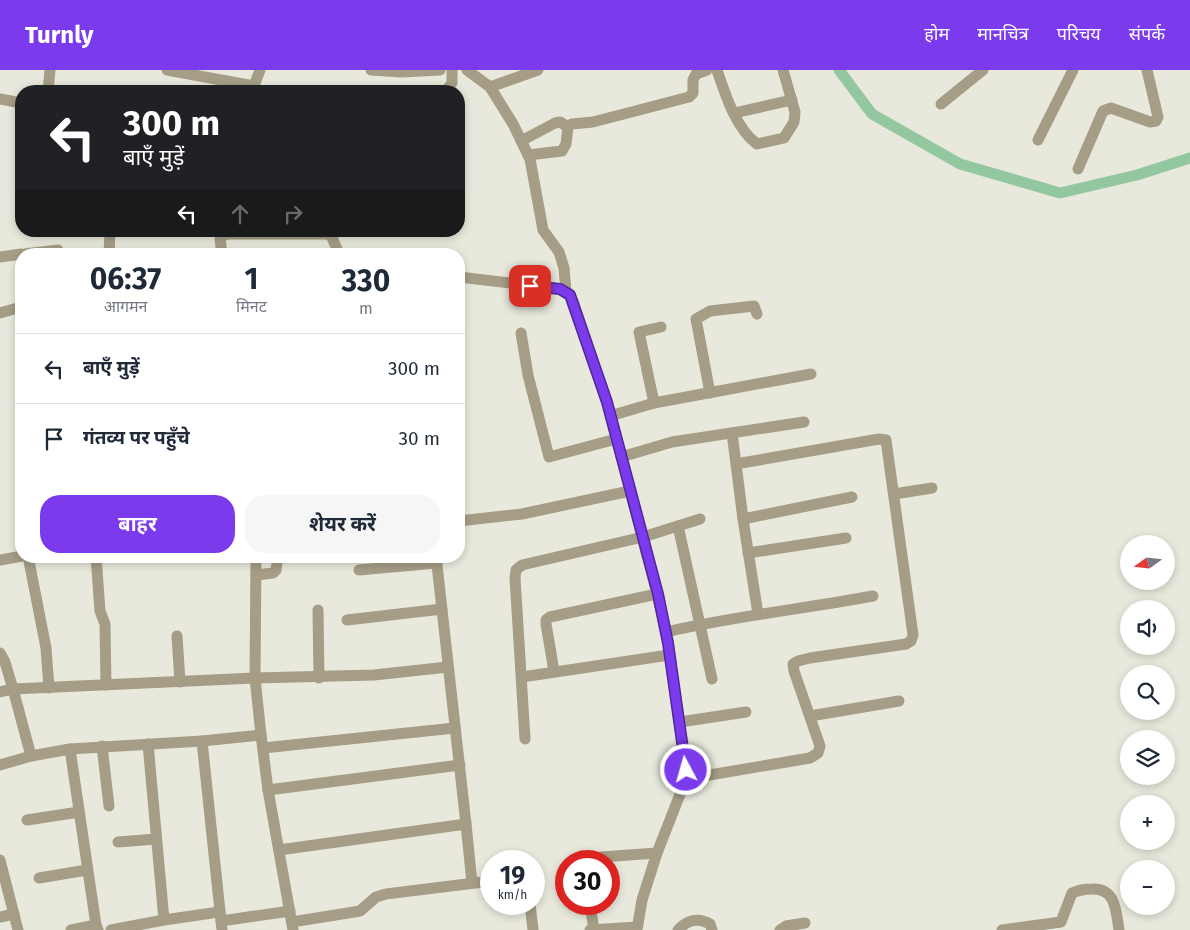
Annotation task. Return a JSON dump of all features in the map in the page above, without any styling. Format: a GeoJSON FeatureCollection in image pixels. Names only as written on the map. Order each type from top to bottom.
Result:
{"type":"FeatureCollection","features":[{"type":"Feature","properties":{"kind":"street"},"geometry":{"type":"LineString","coordinates":[[49,85],[50,70]]}},
{"type":"Feature","properties":{"kind":"street"},"geometry":{"type":"LineString","coordinates":[[167,70],[235,85]]}},
{"type":"Feature","properties":{"kind":"street"},"geometry":{"type":"LineString","coordinates":[[254,85],[260,70]]}},
{"type":"Feature","properties":{"kind":"street"},"geometry":{"type":"LineString","coordinates":[[370,70],[402,72],[440,70]]}},
{"type":"Feature","properties":{"kind":"street"},"geometry":{"type":"LineString","coordinates":[[450,85],[452,70]]}},
{"type":"Feature","properties":{"kind":"street"},"geometry":{"type":"LineString","coordinates":[[467,70],[490,87],[513,124],[528,155],[543,230],[559,252],[564,268],[566,292],[573,301],[610,416],[643,537],[666,632],[680,722],[686,779],[657,853],[642,900],[637,928],[590,930]]}},
{"type":"Feature","properties":{"kind":"street"},"geometry":{"type":"LineString","coordinates":[[490,87],[538,70]]}},
{"type":"Feature","properties":{"kind":"street"},"geometry":{"type":"LineString","coordinates":[[568,127],[572,124],[593,122],[688,97],[693,93],[693,80],[696,74],[707,70]]}},
{"type":"Feature","properties":{"kind":"street"},"geometry":{"type":"LineString","coordinates":[[717,70],[734,113],[750,139],[757,144],[784,138],[794,122],[795,112],[783,70]]}},
{"type":"Feature","properties":{"kind":"street"},"geometry":{"type":"LineString","coordinates":[[941,104],[983,70]]}},
{"type":"Feature","properties":{"kind":"street"},"geometry":{"type":"LineString","coordinates":[[1038,140],[1074,70]]}},
{"type":"Feature","properties":{"kind":"street"},"geometry":{"type":"LineString","coordinates":[[1078,169],[1103,111],[1111,108],[1150,122],[1156,121],[1158,117],[1146,70]]}},
{"type":"Feature","properties":{"kind":"street"},"geometry":{"type":"LineString","coordinates":[[0,99],[15,102]]}},
{"type":"Feature","properties":{"kind":"street"},"geometry":{"type":"LineString","coordinates":[[734,113],[792,100]]}},
{"type":"Feature","properties":{"kind":"street"},"geometry":{"type":"LineString","coordinates":[[521,141],[555,123],[560,122],[568,127]]}},
{"type":"Feature","properties":{"kind":"street"},"geometry":{"type":"LineString","coordinates":[[528,155],[562,151],[566,144],[568,127]]}},
{"type":"Feature","properties":{"kind":"street"},"geometry":{"type":"LineString","coordinates":[[0,257],[15,255]]}},
{"type":"Feature","properties":{"kind":"street"},"geometry":{"type":"LineString","coordinates":[[465,278],[566,292]]}},
{"type":"Feature","properties":{"kind":"street"},"geometry":{"type":"LineString","coordinates":[[710,393],[696,319],[710,311],[754,306],[757,314]]}},
{"type":"Feature","properties":{"kind":"street"},"geometry":{"type":"LineString","coordinates":[[0,313],[15,309]]}},
{"type":"Feature","properties":{"kind":"street"},"geometry":{"type":"LineString","coordinates":[[654,403],[639,332],[661,327]]}},
{"type":"Feature","properties":{"kind":"street"},"geometry":{"type":"LineString","coordinates":[[521,333],[528,375],[549,457],[616,438]]}},
{"type":"Feature","properties":{"kind":"street"},"geometry":{"type":"LineString","coordinates":[[610,416],[654,403],[811,374]]}},
{"type":"Feature","properties":{"kind":"street"},"geometry":{"type":"LineString","coordinates":[[621,457],[672,442],[804,422]]}},
{"type":"Feature","properties":{"kind":"street"},"geometry":{"type":"LineString","coordinates":[[732,433],[758,614]]}},
{"type":"Feature","properties":{"kind":"street"},"geometry":{"type":"LineString","coordinates":[[686,779],[810,758],[818,753],[820,746],[794,670],[794,664],[798,661],[906,644],[911,641],[913,634],[886,440],[879,439],[736,464]]}},
{"type":"Feature","properties":{"kind":"street"},"geometry":{"type":"LineString","coordinates":[[894,494],[932,488]]}},
{"type":"Feature","properties":{"kind":"street"},"geometry":{"type":"LineString","coordinates":[[465,520],[522,514],[630,491]]}},
{"type":"Feature","properties":{"kind":"street"},"geometry":{"type":"LineString","coordinates":[[743,519],[852,497]]}},
{"type":"Feature","properties":{"kind":"street"},"geometry":{"type":"LineString","coordinates":[[526,739],[516,570],[522,565],[643,537],[700,519]]}},
{"type":"Feature","properties":{"kind":"street"},"geometry":{"type":"LineString","coordinates":[[678,526],[712,679]]}},
{"type":"Feature","properties":{"kind":"street"},"geometry":{"type":"LineString","coordinates":[[748,553],[846,538]]}},
{"type":"Feature","properties":{"kind":"street"},"geometry":{"type":"LineString","coordinates":[[0,560],[15,557]]}},
{"type":"Feature","properties":{"kind":"street"},"geometry":{"type":"LineString","coordinates":[[29,563],[46,648],[49,688]]}},
{"type":"Feature","properties":{"kind":"street"},"geometry":{"type":"LineString","coordinates":[[97,563],[100,611],[105,624],[106,685]]}},
{"type":"Feature","properties":{"kind":"street"},"geometry":{"type":"LineString","coordinates":[[256,563],[255,678],[262,748],[292,921]]}},
{"type":"Feature","properties":{"kind":"street"},"geometry":{"type":"LineString","coordinates":[[256,575],[272,573],[276,570],[277,563]]}},
{"type":"Feature","properties":{"kind":"street"},"geometry":{"type":"LineString","coordinates":[[359,570],[413,563]]}},
{"type":"Feature","properties":{"kind":"street"},"geometry":{"type":"LineString","coordinates":[[436,563],[472,883]]}},
{"type":"Feature","properties":{"kind":"street"},"geometry":{"type":"LineString","coordinates":[[554,671],[546,624],[546,620],[550,617],[658,594]]}},
{"type":"Feature","properties":{"kind":"street"},"geometry":{"type":"LineString","coordinates":[[666,632],[758,614],[816,607],[873,596]]}},
{"type":"Feature","properties":{"kind":"street"},"geometry":{"type":"LineString","coordinates":[[347,620],[442,609]]}},
{"type":"Feature","properties":{"kind":"street"},"geometry":{"type":"LineString","coordinates":[[318,610],[319,678]]}},
{"type":"Feature","properties":{"kind":"street"},"geometry":{"type":"LineString","coordinates":[[177,636],[180,682]]}},
{"type":"Feature","properties":{"kind":"street"},"geometry":{"type":"LineString","coordinates":[[0,653],[6,662],[31,756]]}},
{"type":"Feature","properties":{"kind":"street"},"geometry":{"type":"LineString","coordinates":[[522,677],[669,655]]}},
{"type":"Feature","properties":{"kind":"street"},"geometry":{"type":"LineString","coordinates":[[0,692],[13,689],[255,678],[319,678],[374,675],[448,667]]}},
{"type":"Feature","properties":{"kind":"street"},"geometry":{"type":"LineString","coordinates":[[810,716],[899,701]]}},
{"type":"Feature","properties":{"kind":"street"},"geometry":{"type":"LineString","coordinates":[[680,722],[746,712]]}},
{"type":"Feature","properties":{"kind":"street"},"geometry":{"type":"LineString","coordinates":[[262,748],[455,728]]}},
{"type":"Feature","properties":{"kind":"street"},"geometry":{"type":"LineString","coordinates":[[0,765],[31,756],[70,749],[202,741],[261,735]]}},
{"type":"Feature","properties":{"kind":"street"},"geometry":{"type":"LineString","coordinates":[[202,741],[221,921]]}},
{"type":"Feature","properties":{"kind":"street"},"geometry":{"type":"LineString","coordinates":[[148,744],[164,920]]}},
{"type":"Feature","properties":{"kind":"street"},"geometry":{"type":"LineString","coordinates":[[102,746],[109,806]]}},
{"type":"Feature","properties":{"kind":"street"},"geometry":{"type":"LineString","coordinates":[[70,749],[97,927],[72,930]]}},
{"type":"Feature","properties":{"kind":"street"},"geometry":{"type":"LineString","coordinates":[[268,790],[460,765]]}},
{"type":"Feature","properties":{"kind":"street"},"geometry":{"type":"LineString","coordinates":[[27,820],[79,812]]}},
{"type":"Feature","properties":{"kind":"street"},"geometry":{"type":"LineString","coordinates":[[279,850],[466,824]]}},
{"type":"Feature","properties":{"kind":"street"},"geometry":{"type":"LineString","coordinates":[[118,842],[156,839]]}},
{"type":"Feature","properties":{"kind":"street"},"geometry":{"type":"LineString","coordinates":[[620,856],[657,853]]}},
{"type":"Feature","properties":{"kind":"street"},"geometry":{"type":"LineString","coordinates":[[0,860],[18,930]]}},
{"type":"Feature","properties":{"kind":"street"},"geometry":{"type":"LineString","coordinates":[[39,878],[87,870]]}},
{"type":"Feature","properties":{"kind":"street"},"geometry":{"type":"LineString","coordinates":[[110,930],[164,920],[292,921],[360,911],[376,897],[386,894],[480,882]]}},
{"type":"Feature","properties":{"kind":"street"},"geometry":{"type":"LineString","coordinates":[[1002,930],[1062,926],[1068,901],[1072,893],[1081,889],[1106,891],[1112,897],[1119,930]]}},
{"type":"Feature","properties":{"kind":"street"},"geometry":{"type":"LineString","coordinates":[[0,917],[14,914]]}},
{"type":"Feature","properties":{"kind":"street"},"geometry":{"type":"LineString","coordinates":[[531,915],[533,930]]}},
{"type":"Feature","properties":{"kind":"street"},"geometry":{"type":"LineString","coordinates":[[592,915],[594,930]]}},
{"type":"Feature","properties":{"kind":"street"},"geometry":{"type":"LineString","coordinates":[[678,930],[686,922],[699,919],[710,924],[712,930]]}},
{"type":"Feature","properties":{"kind":"street"},"geometry":{"type":"LineString","coordinates":[[780,930],[786,926],[805,923]]}},
{"type":"Feature","properties":{"kind":"waterway"},"geometry":{"type":"LineString","coordinates":[[839,70],[872,114],[960,164],[1060,193],[1137,175],[1190,158]]}},
{"type":"Feature","properties":{"kind":"route"},"geometry":{"type":"LineString","coordinates":[[530,286],[560,289],[570,295],[607,402],[658,594],[668,643],[686,770]]}}]}
